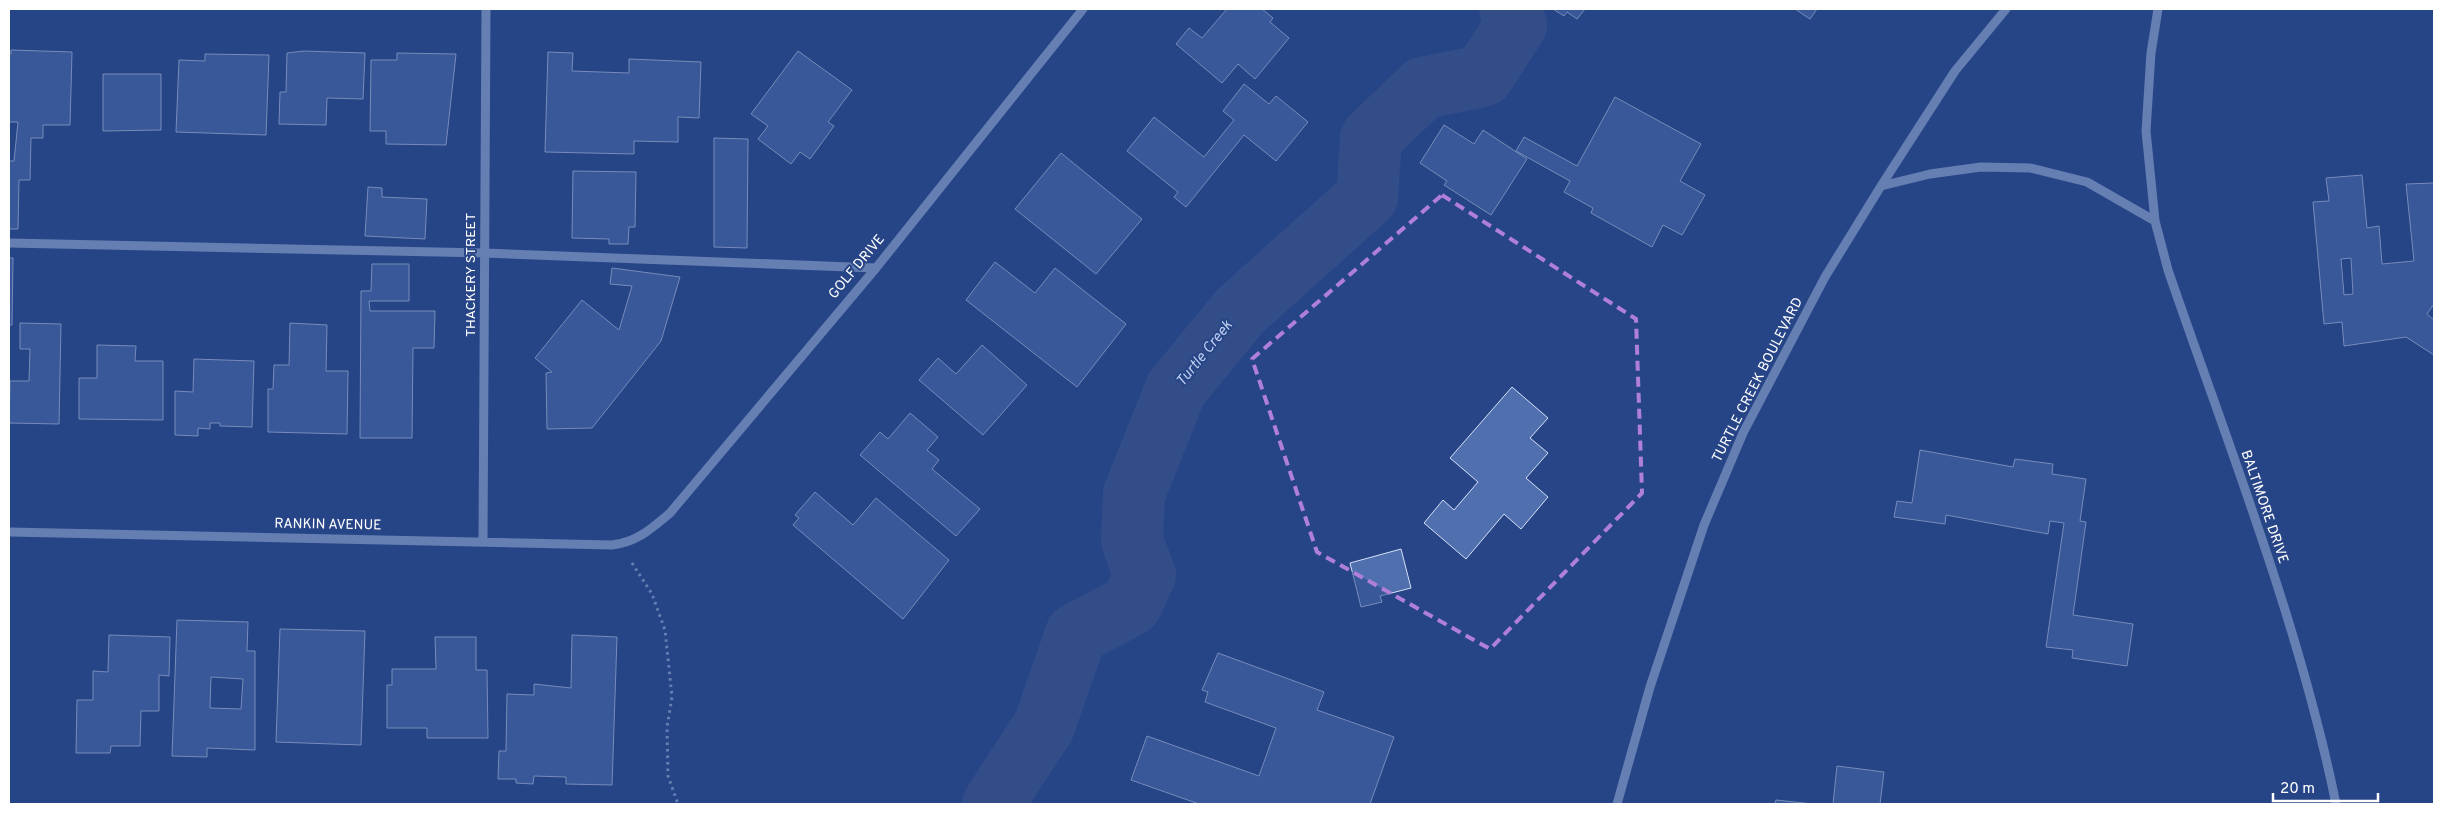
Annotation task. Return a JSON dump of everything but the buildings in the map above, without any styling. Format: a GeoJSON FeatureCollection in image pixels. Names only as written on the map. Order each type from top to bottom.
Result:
{"type":"FeatureCollection","features":[{"type":"Feature","properties":{"kind":"street","name":"THACKERY STREET"},"geometry":{"type":"LineString","coordinates":[[483,542],[486,9]]}},
{"type":"Feature","properties":{"kind":"street","name":"GOLF DRIVE"},"geometry":{"type":"LineString","coordinates":[[644,535],[670,513],[876,268],[1083,9]]}},
{"type":"Feature","properties":{"kind":"street","name":"TURTLE CREEK BOULEVARD"},"geometry":{"type":"LineString","coordinates":[[1617,804],[1650,687],[1708,515],[1743,433],[1816,294],[1881,186],[1955,71],[2006,9]]}},
{"type":"Feature","properties":{"kind":"street","name":"BALTIMORE DRIVE"},"geometry":{"type":"LineString","coordinates":[[2158,9],[2150,53],[2146,131],[2155,221],[2168,270],[2284,606],[2322,733],[2336,804]]}},
{"type":"Feature","properties":{"kind":"street"},"geometry":{"type":"LineString","coordinates":[[1881,186],[1930,174],[1981,167],[2030,168],[2087,182],[2155,221]]}},
{"type":"Feature","properties":{"kind":"street"},"geometry":{"type":"LineString","coordinates":[[9,243],[485,253],[876,268]]}},
{"type":"Feature","properties":{"kind":"street","name":"RANKIN AVENUE"},"geometry":{"type":"LineString","coordinates":[[9,532],[625,544],[644,535]]}},
{"type":"Feature","properties":{"kind":"path"},"geometry":{"type":"LineString","coordinates":[[625,544],[631,563],[652,594],[664,630],[672,697],[667,727],[668,776],[678,804]]}},
{"type":"Feature","properties":{"kind":"highlighted area"},"geometry":{"type":"Polygon","coordinates":[[[1442,195],[1636,319],[1642,493],[1490,649],[1317,552],[1252,359],[1442,195]]]}},
{"type":"Feature","properties":{"kind":"waterway","name":"Turtle Creek"},"geometry":{"type":"LineString","coordinates":[[993,804],[1044,726],[1076,634],[1131,605],[1145,575],[1132,541],[1134,494],[1176,389],[1240,311],[1367,197],[1371,138],[1423,88],[1483,76],[1516,25],[1510,9]]}}]}
